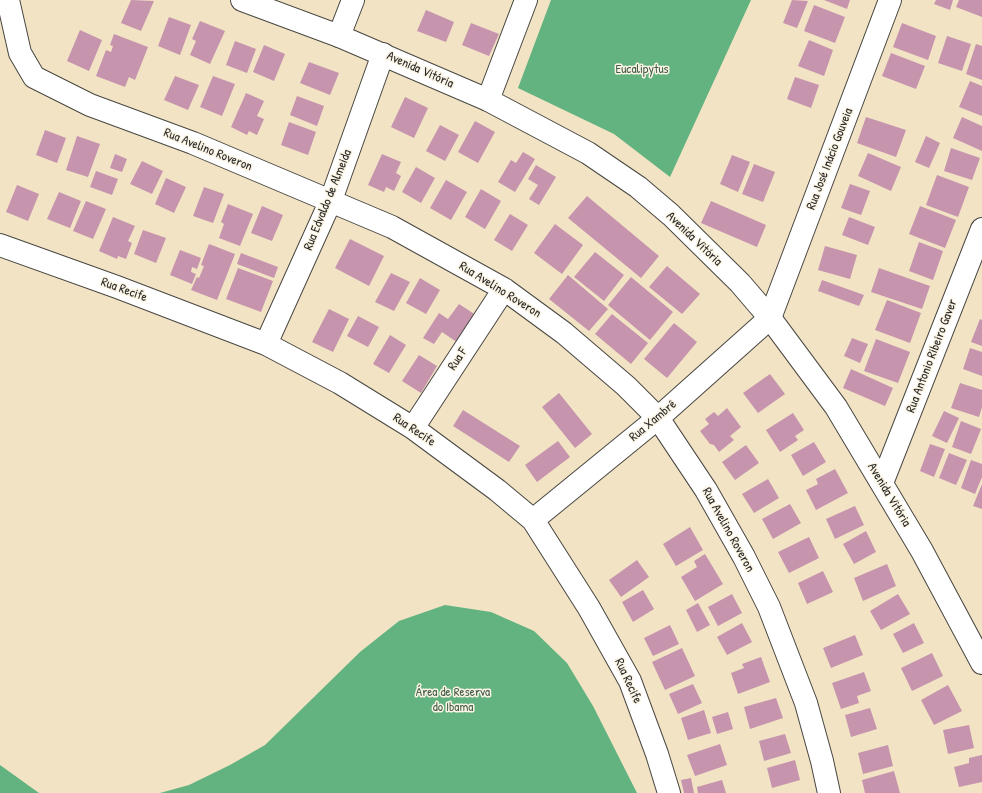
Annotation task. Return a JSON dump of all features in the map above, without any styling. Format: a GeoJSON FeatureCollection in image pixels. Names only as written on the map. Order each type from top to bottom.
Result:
{"type":"FeatureCollection","features":[{"type":"Feature","properties":{"kind":"street"},"geometry":{"type":"LineString","coordinates":[[0,4],[2,0]]}},
{"type":"Feature","properties":{"kind":"street","name":"Rua Avelino Roveron"},"geometry":{"type":"LineString","coordinates":[[8,0],[20,53],[34,77],[90,105],[193,143],[392,227],[504,289],[536,311],[594,357],[626,386],[658,418],[706,490],[744,557],[769,607],[806,703],[829,793]]}},
{"type":"Feature","properties":{"kind":"street","name":"Avenida Vitória"},"geometry":{"type":"LineString","coordinates":[[242,0],[339,36],[488,100],[588,153],[638,187],[671,215],[740,283],[770,318],[836,407],[922,551],[982,663]]}},
{"type":"Feature","properties":{"kind":"street"},"geometry":{"type":"LineString","coordinates":[[339,36],[353,0]]}},
{"type":"Feature","properties":{"kind":"street"},"geometry":{"type":"LineString","coordinates":[[488,100],[526,0]]}},
{"type":"Feature","properties":{"kind":"street","name":"Rua José Inácio Gouveia"},"geometry":{"type":"LineString","coordinates":[[770,318],[890,0]]}},
{"type":"Feature","properties":{"kind":"street","name":"Rua Edvaldo de Almeida"},"geometry":{"type":"LineString","coordinates":[[266,344],[331,200],[383,54]]}},
{"type":"Feature","properties":{"kind":"street","name":"Rua Antonio Ribeiro Gaver"},"geometry":{"type":"LineString","coordinates":[[882,483],[982,229]]}},
{"type":"Feature","properties":{"kind":"street","name":"Rua Recife"},"geometry":{"type":"LineString","coordinates":[[0,244],[266,344],[340,383],[413,428],[491,486],[533,520],[589,608],[630,681],[657,754],[669,793]]}},
{"type":"Feature","properties":{"kind":"street","name":"Rua F"},"geometry":{"type":"LineString","coordinates":[[413,428],[504,289]]}},
{"type":"Feature","properties":{"kind":"street","name":"Rua Xambrê"},"geometry":{"type":"LineString","coordinates":[[533,520],[658,418],[770,318]]}},
{"type":"Feature","properties":{"kind":"green space","name":"Eucalipytus"},"geometry":{"type":"Polygon","coordinates":[[[551,0],[751,0],[670,177],[614,134],[518,88],[551,0]]]}},
{"type":"Feature","properties":{"kind":"green space","name":"Área de Reserva do Ibama"},"geometry":{"type":"Polygon","coordinates":[[[445,605],[491,612],[534,631],[567,663],[593,706],[637,793],[160,793],[189,785],[230,765],[265,745],[360,652],[399,621],[445,605]]]}},
{"type":"Feature","properties":{"kind":"green space"},"geometry":{"type":"Polygon","coordinates":[[[0,765],[39,793],[0,793],[0,765]]]}},
{"type":"Feature","properties":{"kind":"building"},"geometry":{"type":"Polygon","coordinates":[[[131,0],[154,1],[141,31],[121,23],[131,0]]]}},
{"type":"Feature","properties":{"kind":"building"},"geometry":{"type":"Polygon","coordinates":[[[792,0],[808,1],[797,28],[783,23],[792,0]]]}},
{"type":"Feature","properties":{"kind":"building"},"geometry":{"type":"Polygon","coordinates":[[[824,0],[850,0],[847,9],[824,0]]]}},
{"type":"Feature","properties":{"kind":"building"},"geometry":{"type":"Polygon","coordinates":[[[936,0],[953,0],[950,10],[934,4],[936,0]]]}},
{"type":"Feature","properties":{"kind":"building"},"geometry":{"type":"Polygon","coordinates":[[[959,0],[982,0],[982,17],[956,7],[959,0]]]}},
{"type":"Feature","properties":{"kind":"building"},"geometry":{"type":"Polygon","coordinates":[[[814,5],[845,17],[835,43],[804,31],[814,5]]]}},
{"type":"Feature","properties":{"kind":"building"},"geometry":{"type":"Polygon","coordinates":[[[426,10],[454,22],[446,42],[417,31],[426,10]]]}},
{"type":"Feature","properties":{"kind":"building"},"geometry":{"type":"Polygon","coordinates":[[[169,17],[191,25],[180,55],[158,46],[169,17]]]}},
{"type":"Feature","properties":{"kind":"building"},"geometry":{"type":"Polygon","coordinates":[[[200,21],[225,31],[210,64],[190,55],[196,41],[192,39],[200,21]]]}},
{"type":"Feature","properties":{"kind":"building"},"geometry":{"type":"Polygon","coordinates":[[[471,23],[499,34],[489,56],[462,45],[471,23]]]}},
{"type":"Feature","properties":{"kind":"building"},"geometry":{"type":"Polygon","coordinates":[[[902,23],[936,36],[928,60],[893,47],[902,23]]]}},
{"type":"Feature","properties":{"kind":"building"},"geometry":{"type":"Polygon","coordinates":[[[80,30],[102,40],[89,71],[67,61],[80,30]]]}},
{"type":"Feature","properties":{"kind":"building"},"geometry":{"type":"Polygon","coordinates":[[[114,34],[148,47],[135,80],[129,77],[125,87],[96,76],[106,50],[111,52],[113,46],[110,45],[114,34]]]}},
{"type":"Feature","properties":{"kind":"building"},"geometry":{"type":"Polygon","coordinates":[[[947,36],[971,44],[962,71],[938,63],[947,36]]]}},
{"type":"Feature","properties":{"kind":"building"},"geometry":{"type":"Polygon","coordinates":[[[809,40],[833,50],[824,76],[798,66],[809,40]]]}},
{"type":"Feature","properties":{"kind":"building"},"geometry":{"type":"Polygon","coordinates":[[[235,41],[256,49],[247,73],[226,65],[235,41]]]}},
{"type":"Feature","properties":{"kind":"building"},"geometry":{"type":"Polygon","coordinates":[[[976,44],[982,46],[982,80],[966,74],[976,44]]]}},
{"type":"Feature","properties":{"kind":"building"},"geometry":{"type":"Polygon","coordinates":[[[264,45],[285,54],[274,81],[253,72],[264,45]]]}},
{"type":"Feature","properties":{"kind":"building"},"geometry":{"type":"Polygon","coordinates":[[[891,53],[925,66],[916,89],[882,76],[891,53]]]}},
{"type":"Feature","properties":{"kind":"building"},"geometry":{"type":"Polygon","coordinates":[[[309,62],[339,73],[330,95],[300,83],[309,62]]]}},
{"type":"Feature","properties":{"kind":"building"},"geometry":{"type":"Polygon","coordinates":[[[175,76],[199,85],[188,110],[164,100],[175,76]]]}},
{"type":"Feature","properties":{"kind":"building"},"geometry":{"type":"Polygon","coordinates":[[[213,76],[235,84],[222,116],[200,107],[213,76]]]}},
{"type":"Feature","properties":{"kind":"building"},"geometry":{"type":"Polygon","coordinates":[[[795,77],[819,85],[811,108],[787,99],[795,77]]]}},
{"type":"Feature","properties":{"kind":"building"},"geometry":{"type":"Polygon","coordinates":[[[970,81],[982,86],[982,116],[959,107],[970,81]]]}},
{"type":"Feature","properties":{"kind":"building"},"geometry":{"type":"Polygon","coordinates":[[[246,93],[264,101],[257,116],[264,119],[257,135],[249,131],[247,135],[231,127],[246,93]]]}},
{"type":"Feature","properties":{"kind":"building"},"geometry":{"type":"Polygon","coordinates":[[[297,96],[324,106],[317,126],[290,115],[297,96]]]}},
{"type":"Feature","properties":{"kind":"building"},"geometry":{"type":"Polygon","coordinates":[[[405,97],[428,108],[414,138],[391,127],[405,97]]]}},
{"type":"Feature","properties":{"kind":"building"},"geometry":{"type":"Polygon","coordinates":[[[866,117],[906,130],[896,157],[857,143],[866,117]]]}},
{"type":"Feature","properties":{"kind":"building"},"geometry":{"type":"Polygon","coordinates":[[[962,117],[982,126],[982,151],[953,138],[962,117]]]}},
{"type":"Feature","properties":{"kind":"building"},"geometry":{"type":"Polygon","coordinates":[[[475,121],[495,132],[478,163],[458,152],[475,121]]]}},
{"type":"Feature","properties":{"kind":"building"},"geometry":{"type":"Polygon","coordinates":[[[289,122],[316,132],[308,155],[281,145],[289,122]]]}},
{"type":"Feature","properties":{"kind":"building"},"geometry":{"type":"Polygon","coordinates":[[[440,125],[459,135],[445,161],[426,151],[440,125]]]}},
{"type":"Feature","properties":{"kind":"building"},"geometry":{"type":"Polygon","coordinates":[[[45,130],[66,138],[57,163],[36,155],[45,130]]]}},
{"type":"Feature","properties":{"kind":"building"},"geometry":{"type":"Polygon","coordinates":[[[77,136],[100,144],[88,177],[66,170],[77,136]]]}},
{"type":"Feature","properties":{"kind":"building"},"geometry":{"type":"Polygon","coordinates":[[[926,136],[940,143],[929,168],[915,162],[926,136]]]}},
{"type":"Feature","properties":{"kind":"building"},"geometry":{"type":"Polygon","coordinates":[[[951,148],[980,158],[972,180],[944,171],[951,148]]]}},
{"type":"Feature","properties":{"kind":"building"},"geometry":{"type":"Polygon","coordinates":[[[523,152],[535,159],[515,192],[498,182],[511,160],[516,163],[523,152]]]}},
{"type":"Feature","properties":{"kind":"building"},"geometry":{"type":"Polygon","coordinates":[[[868,153],[901,167],[891,191],[858,176],[868,153]]]}},
{"type":"Feature","properties":{"kind":"building"},"geometry":{"type":"Polygon","coordinates":[[[115,154],[127,159],[122,172],[110,168],[115,154]]]}},
{"type":"Feature","properties":{"kind":"building"},"geometry":{"type":"Polygon","coordinates":[[[382,154],[401,162],[396,173],[401,176],[394,191],[386,187],[384,192],[368,185],[382,154]]]}},
{"type":"Feature","properties":{"kind":"building"},"geometry":{"type":"Polygon","coordinates":[[[732,155],[750,162],[738,192],[720,184],[732,155]]]}},
{"type":"Feature","properties":{"kind":"building"},"geometry":{"type":"Polygon","coordinates":[[[142,161],[163,171],[152,194],[130,184],[142,161]]]}},
{"type":"Feature","properties":{"kind":"building"},"geometry":{"type":"Polygon","coordinates":[[[754,164],[775,172],[763,202],[742,194],[754,164]]]}},
{"type":"Feature","properties":{"kind":"building"},"geometry":{"type":"Polygon","coordinates":[[[536,165],[556,177],[539,205],[529,199],[538,185],[528,179],[536,165]]]}},
{"type":"Feature","properties":{"kind":"building"},"geometry":{"type":"Polygon","coordinates":[[[416,167],[435,178],[421,203],[402,192],[416,167]]]}},
{"type":"Feature","properties":{"kind":"building"},"geometry":{"type":"Polygon","coordinates":[[[96,171],[118,179],[112,195],[90,187],[96,171]]]}},
{"type":"Feature","properties":{"kind":"building"},"geometry":{"type":"Polygon","coordinates":[[[937,175],[969,187],[958,217],[926,205],[937,175]]]}},
{"type":"Feature","properties":{"kind":"building"},"geometry":{"type":"Polygon","coordinates":[[[166,178],[186,187],[174,213],[155,204],[166,178]]]}},
{"type":"Feature","properties":{"kind":"building"},"geometry":{"type":"Polygon","coordinates":[[[446,180],[467,192],[451,220],[430,208],[446,180]]]}},
{"type":"Feature","properties":{"kind":"building"},"geometry":{"type":"Polygon","coordinates":[[[850,184],[870,191],[861,215],[841,208],[850,184]]]}},
{"type":"Feature","properties":{"kind":"building"},"geometry":{"type":"Polygon","coordinates":[[[17,185],[39,194],[28,221],[6,212],[17,185]]]}},
{"type":"Feature","properties":{"kind":"building"},"geometry":{"type":"Polygon","coordinates":[[[204,187],[224,194],[213,223],[193,216],[204,187]]]}},
{"type":"Feature","properties":{"kind":"building"},"geometry":{"type":"Polygon","coordinates":[[[481,189],[501,201],[485,229],[465,217],[481,189]]]}},
{"type":"Feature","properties":{"kind":"building"},"geometry":{"type":"Polygon","coordinates":[[[59,192],[81,201],[70,228],[47,219],[59,192]]]}},
{"type":"Feature","properties":{"kind":"building"},"geometry":{"type":"Polygon","coordinates":[[[587,196],[659,256],[641,278],[568,218],[587,196]]]}},
{"type":"Feature","properties":{"kind":"building"},"geometry":{"type":"Polygon","coordinates":[[[86,201],[106,209],[93,239],[73,231],[86,201]]]}},
{"type":"Feature","properties":{"kind":"building"},"geometry":{"type":"Polygon","coordinates":[[[711,201],[766,225],[757,247],[701,223],[711,201]]]}},
{"type":"Feature","properties":{"kind":"building"},"geometry":{"type":"Polygon","coordinates":[[[228,204],[253,214],[240,246],[219,238],[224,224],[221,222],[228,204]]]}},
{"type":"Feature","properties":{"kind":"building"},"geometry":{"type":"Polygon","coordinates":[[[262,206],[283,215],[272,241],[251,233],[262,206]]]}},
{"type":"Feature","properties":{"kind":"building"},"geometry":{"type":"Polygon","coordinates":[[[920,206],[956,220],[945,248],[909,234],[920,206]]]}},
{"type":"Feature","properties":{"kind":"building"},"geometry":{"type":"Polygon","coordinates":[[[510,214],[528,225],[512,251],[494,240],[510,214]]]}},
{"type":"Feature","properties":{"kind":"building"},"geometry":{"type":"Polygon","coordinates":[[[113,217],[135,226],[128,241],[132,243],[126,259],[118,256],[117,259],[99,251],[113,217]]]}},
{"type":"Feature","properties":{"kind":"building"},"geometry":{"type":"Polygon","coordinates":[[[849,217],[875,227],[868,245],[842,235],[849,217]]]}},
{"type":"Feature","properties":{"kind":"building"},"geometry":{"type":"Polygon","coordinates":[[[555,224],[583,245],[562,274],[534,253],[555,224]]]}},
{"type":"Feature","properties":{"kind":"building"},"geometry":{"type":"Polygon","coordinates":[[[143,230],[166,238],[156,263],[134,254],[143,230]]]}},
{"type":"Feature","properties":{"kind":"building"},"geometry":{"type":"Polygon","coordinates":[[[350,239],[384,256],[369,286],[335,268],[350,239]]]}},
{"type":"Feature","properties":{"kind":"building"},"geometry":{"type":"Polygon","coordinates":[[[919,242],[943,251],[933,280],[909,271],[919,242]]]}},
{"type":"Feature","properties":{"kind":"building"},"geometry":{"type":"Polygon","coordinates":[[[209,244],[235,254],[217,300],[191,290],[197,277],[199,278],[204,266],[201,265],[209,244]]]}},
{"type":"Feature","properties":{"kind":"building"},"geometry":{"type":"Polygon","coordinates":[[[825,246],[857,255],[850,279],[818,270],[825,246]]]}},
{"type":"Feature","properties":{"kind":"building"},"geometry":{"type":"Polygon","coordinates":[[[180,250],[201,258],[197,269],[192,267],[191,272],[196,274],[192,284],[170,275],[180,250]]]}},
{"type":"Feature","properties":{"kind":"building"},"geometry":{"type":"Polygon","coordinates":[[[595,252],[624,275],[604,301],[574,277],[595,252]]]}},
{"type":"Feature","properties":{"kind":"building"},"geometry":{"type":"Polygon","coordinates":[[[241,253],[278,267],[274,278],[237,264],[241,253]]]}},
{"type":"Feature","properties":{"kind":"building"},"geometry":{"type":"Polygon","coordinates":[[[667,266],[700,294],[682,314],[649,287],[667,266]]]}},
{"type":"Feature","properties":{"kind":"building"},"geometry":{"type":"Polygon","coordinates":[[[238,268],[273,281],[261,312],[226,299],[238,268]]]}},
{"type":"Feature","properties":{"kind":"building"},"geometry":{"type":"Polygon","coordinates":[[[879,268],[930,286],[922,309],[871,292],[879,268]]]}},
{"type":"Feature","properties":{"kind":"building"},"geometry":{"type":"Polygon","coordinates":[[[391,273],[410,282],[394,311],[375,302],[391,273]]]}},
{"type":"Feature","properties":{"kind":"building"},"geometry":{"type":"Polygon","coordinates":[[[568,275],[608,309],[589,331],[549,299],[568,275]]]}},
{"type":"Feature","properties":{"kind":"building"},"geometry":{"type":"Polygon","coordinates":[[[631,277],[673,312],[650,340],[608,305],[631,277]]]}},
{"type":"Feature","properties":{"kind":"building"},"geometry":{"type":"Polygon","coordinates":[[[420,278],[440,290],[426,314],[406,303],[420,278]]]}},
{"type":"Feature","properties":{"kind":"building"},"geometry":{"type":"Polygon","coordinates":[[[822,280],[864,295],[859,306],[818,291],[822,280]]]}},
{"type":"Feature","properties":{"kind":"building"},"geometry":{"type":"Polygon","coordinates":[[[887,300],[921,313],[910,343],[875,330],[887,300]]]}},
{"type":"Feature","properties":{"kind":"building"},"geometry":{"type":"Polygon","coordinates":[[[459,304],[479,317],[461,345],[442,332],[434,344],[423,338],[439,313],[448,319],[459,304]]]}},
{"type":"Feature","properties":{"kind":"building"},"geometry":{"type":"Polygon","coordinates":[[[329,309],[349,319],[333,352],[312,342],[329,309]]]}},
{"type":"Feature","properties":{"kind":"building"},"geometry":{"type":"Polygon","coordinates":[[[612,314],[648,343],[631,364],[595,334],[612,314]]]}},
{"type":"Feature","properties":{"kind":"building"},"geometry":{"type":"Polygon","coordinates":[[[358,316],[379,327],[368,347],[347,336],[358,316]]]}},
{"type":"Feature","properties":{"kind":"building"},"geometry":{"type":"Polygon","coordinates":[[[980,319],[982,320],[982,346],[971,342],[980,319]]]}},
{"type":"Feature","properties":{"kind":"building"},"geometry":{"type":"Polygon","coordinates":[[[674,323],[697,342],[667,378],[644,359],[674,323]]]}},
{"type":"Feature","properties":{"kind":"building"},"geometry":{"type":"Polygon","coordinates":[[[390,335],[406,345],[389,373],[373,364],[390,335]]]}},
{"type":"Feature","properties":{"kind":"building"},"geometry":{"type":"Polygon","coordinates":[[[852,338],[868,344],[860,363],[844,356],[852,338]]]}},
{"type":"Feature","properties":{"kind":"building"},"geometry":{"type":"Polygon","coordinates":[[[876,339],[910,352],[898,383],[864,371],[876,339]]]}},
{"type":"Feature","properties":{"kind":"building"},"geometry":{"type":"Polygon","coordinates":[[[970,348],[982,352],[982,376],[963,369],[970,348]]]}},
{"type":"Feature","properties":{"kind":"building"},"geometry":{"type":"Polygon","coordinates":[[[419,355],[437,366],[421,393],[402,381],[419,355]]]}},
{"type":"Feature","properties":{"kind":"building"},"geometry":{"type":"Polygon","coordinates":[[[851,369],[893,388],[885,406],[843,388],[851,369]]]}},
{"type":"Feature","properties":{"kind":"building"},"geometry":{"type":"Polygon","coordinates":[[[770,374],[785,394],[758,413],[743,393],[770,374]]]}},
{"type":"Feature","properties":{"kind":"building"},"geometry":{"type":"Polygon","coordinates":[[[960,383],[982,390],[982,407],[979,417],[951,408],[960,383]]]}},
{"type":"Feature","properties":{"kind":"building"},"geometry":{"type":"Polygon","coordinates":[[[559,393],[592,434],[575,448],[542,407],[559,393]]]}},
{"type":"Feature","properties":{"kind":"building"},"geometry":{"type":"Polygon","coordinates":[[[727,408],[741,427],[730,436],[734,440],[719,452],[714,445],[710,444],[700,431],[709,424],[705,419],[714,412],[718,416],[727,408]]]}},
{"type":"Feature","properties":{"kind":"building"},"geometry":{"type":"Polygon","coordinates":[[[463,410],[520,446],[509,462],[453,426],[463,410]]]}},
{"type":"Feature","properties":{"kind":"building"},"geometry":{"type":"Polygon","coordinates":[[[944,411],[959,418],[947,443],[932,436],[944,411]]]}},
{"type":"Feature","properties":{"kind":"building"},"geometry":{"type":"Polygon","coordinates":[[[793,413],[804,430],[795,436],[798,440],[780,452],[766,430],[793,413]]]}},
{"type":"Feature","properties":{"kind":"building"},"geometry":{"type":"Polygon","coordinates":[[[961,421],[981,429],[971,454],[952,447],[961,421]]]}},
{"type":"Feature","properties":{"kind":"building"},"geometry":{"type":"Polygon","coordinates":[[[558,441],[570,457],[537,482],[525,465],[558,441]]]}},
{"type":"Feature","properties":{"kind":"building"},"geometry":{"type":"Polygon","coordinates":[[[814,442],[826,462],[803,476],[791,455],[814,442]]]}},
{"type":"Feature","properties":{"kind":"building"},"geometry":{"type":"Polygon","coordinates":[[[930,444],[945,449],[934,477],[920,471],[930,444]]]}},
{"type":"Feature","properties":{"kind":"building"},"geometry":{"type":"Polygon","coordinates":[[[746,445],[759,463],[735,480],[722,462],[746,445]]]}},
{"type":"Feature","properties":{"kind":"building"},"geometry":{"type":"Polygon","coordinates":[[[949,453],[967,460],[956,485],[939,478],[949,453]]]}},
{"type":"Feature","properties":{"kind":"building"},"geometry":{"type":"Polygon","coordinates":[[[971,460],[982,464],[982,477],[975,494],[961,488],[971,460]]]}},
{"type":"Feature","properties":{"kind":"building"},"geometry":{"type":"Polygon","coordinates":[[[835,469],[848,493],[816,510],[806,490],[818,484],[816,479],[835,469]]]}},
{"type":"Feature","properties":{"kind":"building"},"geometry":{"type":"Polygon","coordinates":[[[768,479],[779,498],[754,513],[742,494],[768,479]]]}},
{"type":"Feature","properties":{"kind":"building"},"geometry":{"type":"Polygon","coordinates":[[[982,484],[982,509],[973,506],[982,484]]]}},
{"type":"Feature","properties":{"kind":"building"},"geometry":{"type":"Polygon","coordinates":[[[790,504],[801,523],[773,539],[762,519],[790,504]]]}},
{"type":"Feature","properties":{"kind":"building"},"geometry":{"type":"Polygon","coordinates":[[[855,506],[864,525],[835,539],[826,519],[855,506]]]}},
{"type":"Feature","properties":{"kind":"building"},"geometry":{"type":"Polygon","coordinates":[[[690,527],[703,550],[676,566],[663,544],[690,527]]]}},
{"type":"Feature","properties":{"kind":"building"},"geometry":{"type":"Polygon","coordinates":[[[866,531],[876,552],[854,564],[843,544],[866,531]]]}},
{"type":"Feature","properties":{"kind":"building"},"geometry":{"type":"Polygon","coordinates":[[[809,537],[819,558],[789,573],[778,552],[809,537]]]}},
{"type":"Feature","properties":{"kind":"building"},"geometry":{"type":"Polygon","coordinates":[[[705,554],[723,584],[695,601],[681,577],[697,567],[694,561],[705,554]]]}},
{"type":"Feature","properties":{"kind":"building"},"geometry":{"type":"Polygon","coordinates":[[[637,560],[649,577],[621,597],[609,580],[637,560]]]}},
{"type":"Feature","properties":{"kind":"building"},"geometry":{"type":"Polygon","coordinates":[[[887,564],[896,586],[863,601],[854,578],[887,564]]]}},
{"type":"Feature","properties":{"kind":"building"},"geometry":{"type":"Polygon","coordinates":[[[823,571],[833,592],[807,604],[798,583],[823,571]]]}},
{"type":"Feature","properties":{"kind":"building"},"geometry":{"type":"Polygon","coordinates":[[[643,590],[654,609],[633,622],[622,602],[643,590]]]}},
{"type":"Feature","properties":{"kind":"building"},"geometry":{"type":"Polygon","coordinates":[[[732,594],[742,613],[718,626],[708,607],[732,594]]]}},
{"type":"Feature","properties":{"kind":"building"},"geometry":{"type":"Polygon","coordinates":[[[898,594],[910,614],[881,630],[870,611],[898,594]]]}},
{"type":"Feature","properties":{"kind":"building"},"geometry":{"type":"Polygon","coordinates":[[[698,603],[710,625],[697,632],[686,610],[698,603]]]}},
{"type":"Feature","properties":{"kind":"building"},"geometry":{"type":"Polygon","coordinates":[[[742,623],[752,642],[727,655],[717,637],[742,623]]]}},
{"type":"Feature","properties":{"kind":"building"},"geometry":{"type":"Polygon","coordinates":[[[914,623],[924,643],[903,653],[893,634],[914,623]]]}},
{"type":"Feature","properties":{"kind":"building"},"geometry":{"type":"Polygon","coordinates":[[[670,625],[679,644],[653,656],[644,638],[670,625]]]}},
{"type":"Feature","properties":{"kind":"building"},"geometry":{"type":"Polygon","coordinates":[[[855,635],[863,655],[831,668],[823,648],[855,635]]]}},
{"type":"Feature","properties":{"kind":"building"},"geometry":{"type":"Polygon","coordinates":[[[682,648],[695,676],[665,690],[652,662],[682,648]]]}},
{"type":"Feature","properties":{"kind":"building"},"geometry":{"type":"Polygon","coordinates":[[[932,653],[943,676],[912,691],[901,668],[932,653]]]}},
{"type":"Feature","properties":{"kind":"building"},"geometry":{"type":"Polygon","coordinates":[[[761,657],[770,682],[738,694],[731,673],[744,668],[742,664],[761,657]]]}},
{"type":"Feature","properties":{"kind":"building"},"geometry":{"type":"Polygon","coordinates":[[[864,672],[871,691],[857,696],[859,703],[841,709],[832,683],[864,672]]]}},
{"type":"Feature","properties":{"kind":"building"},"geometry":{"type":"Polygon","coordinates":[[[693,684],[702,703],[678,714],[669,694],[693,684]]]}},
{"type":"Feature","properties":{"kind":"building"},"geometry":{"type":"Polygon","coordinates":[[[948,685],[962,711],[934,725],[921,700],[948,685]]]}},
{"type":"Feature","properties":{"kind":"building"},"geometry":{"type":"Polygon","coordinates":[[[776,698],[783,718],[750,729],[744,707],[776,698]]]}},
{"type":"Feature","properties":{"kind":"building"},"geometry":{"type":"Polygon","coordinates":[[[870,708],[877,729],[851,737],[845,715],[870,708]]]}},
{"type":"Feature","properties":{"kind":"building"},"geometry":{"type":"Polygon","coordinates":[[[704,710],[711,733],[688,740],[681,718],[704,710]]]}},
{"type":"Feature","properties":{"kind":"building"},"geometry":{"type":"Polygon","coordinates":[[[728,712],[733,729],[717,734],[712,717],[728,712]]]}},
{"type":"Feature","properties":{"kind":"building"},"geometry":{"type":"Polygon","coordinates":[[[969,725],[974,748],[948,754],[943,730],[969,725]]]}},
{"type":"Feature","properties":{"kind":"building"},"geometry":{"type":"Polygon","coordinates":[[[785,734],[791,753],[764,761],[759,741],[785,734]]]}},
{"type":"Feature","properties":{"kind":"building"},"geometry":{"type":"Polygon","coordinates":[[[720,744],[727,765],[695,776],[687,755],[720,744]]]}},
{"type":"Feature","properties":{"kind":"building"},"geometry":{"type":"Polygon","coordinates":[[[888,745],[893,766],[863,774],[858,753],[888,745]]]}},
{"type":"Feature","properties":{"kind":"building"},"geometry":{"type":"Polygon","coordinates":[[[982,755],[982,782],[959,787],[954,767],[969,763],[969,758],[982,755]]]}},
{"type":"Feature","properties":{"kind":"building"},"geometry":{"type":"Polygon","coordinates":[[[795,760],[800,780],[772,788],[767,768],[795,760]]]}},
{"type":"Feature","properties":{"kind":"building"},"geometry":{"type":"Polygon","coordinates":[[[894,771],[900,793],[865,793],[862,780],[894,771]]]}},
{"type":"Feature","properties":{"kind":"building"},"geometry":{"type":"Polygon","coordinates":[[[691,778],[694,793],[684,793],[681,780],[691,778]]]}},
{"type":"Feature","properties":{"kind":"building"},"geometry":{"type":"Polygon","coordinates":[[[722,780],[726,793],[698,793],[697,787],[722,780]]]}}]}
